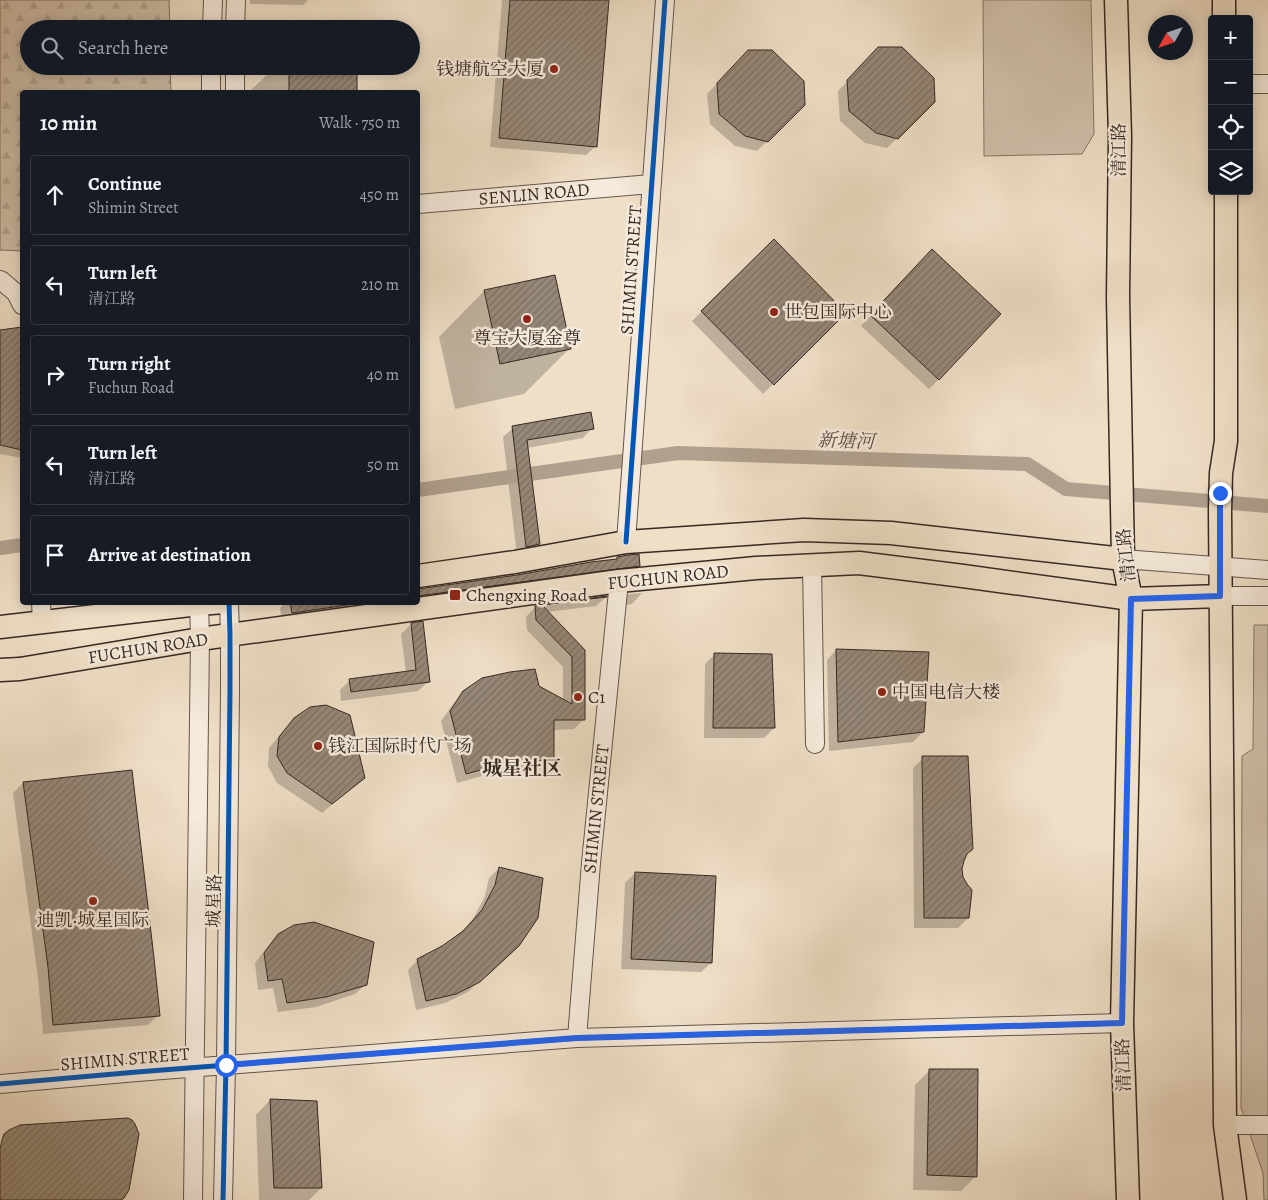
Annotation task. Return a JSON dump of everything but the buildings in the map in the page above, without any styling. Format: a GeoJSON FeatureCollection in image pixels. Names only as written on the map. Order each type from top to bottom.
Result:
{"type":"FeatureCollection","features":[{"type":"Feature","properties":{"kind":"main road","name":"清江路"},"geometry":{"type":"LineString","coordinates":[[1116,0],[1120,136],[1118,297],[1123,559],[1131,599],[1122,1023],[1128,1200]]}},
{"type":"Feature","properties":{"kind":"main road"},"geometry":{"type":"LineString","coordinates":[[1224,0],[1224,15]]}},
{"type":"Feature","properties":{"kind":"main road"},"geometry":{"type":"LineString","coordinates":[[1226,195],[1226,441],[1221,473],[1220,596],[1225,1125],[1235,1200]]}},
{"type":"Feature","properties":{"kind":"main road","name":"FUCHUN ROAD"},"geometry":{"type":"LineString","coordinates":[[420,576],[515,562],[626,542],[804,530],[891,533],[1123,559]]}},
{"type":"Feature","properties":{"kind":"main road","name":"FUCHUN ROAD"},"geometry":{"type":"LineString","coordinates":[[0,670],[20,669],[200,639],[619,581],[756,568],[859,563],[1131,599],[1220,596]]}},
{"type":"Feature","properties":{"kind":"main road","name":"FUCHUN ROAD"},"geometry":{"type":"LineString","coordinates":[[0,627],[42,612],[164,605]]}},
{"type":"Feature","properties":{"kind":"street"},"geometry":{"type":"LineString","coordinates":[[212,20],[213,0]]}},
{"type":"Feature","properties":{"kind":"street"},"geometry":{"type":"LineString","coordinates":[[236,0],[236,20]]}},
{"type":"Feature","properties":{"kind":"street","name":"SHIMIN STREET"},"geometry":{"type":"LineString","coordinates":[[626,542],[665,0]]}},
{"type":"Feature","properties":{"kind":"street"},"geometry":{"type":"LineString","coordinates":[[210,90],[211,75]]}},
{"type":"Feature","properties":{"kind":"street"},"geometry":{"type":"LineString","coordinates":[[234,90],[235,75]]}},
{"type":"Feature","properties":{"kind":"street"},"geometry":{"type":"LineString","coordinates":[[1253,84],[1268,84]]}},
{"type":"Feature","properties":{"kind":"street","name":"SENLIN ROAD"},"geometry":{"type":"LineString","coordinates":[[420,204],[651,184]]}},
{"type":"Feature","properties":{"kind":"street"},"geometry":{"type":"LineString","coordinates":[[0,280],[16,293],[20,301]]}},
{"type":"Feature","properties":{"kind":"street"},"geometry":{"type":"LineString","coordinates":[[1123,559],[1268,570]]}},
{"type":"Feature","properties":{"kind":"street"},"geometry":{"type":"LineString","coordinates":[[812,565],[815,744]]}},
{"type":"Feature","properties":{"kind":"street","name":"SHIMIN STREET"},"geometry":{"type":"LineString","coordinates":[[577,1038],[591,863],[619,581]]}},
{"type":"Feature","properties":{"kind":"street"},"geometry":{"type":"LineString","coordinates":[[1220,596],[1268,596]]}},
{"type":"Feature","properties":{"kind":"street","name":"城星路"},"geometry":{"type":"LineString","coordinates":[[193,1200],[199,605]]}},
{"type":"Feature","properties":{"kind":"street","name":"城星路"},"geometry":{"type":"LineString","coordinates":[[223,1200],[226,1065],[229,605]]}},
{"type":"Feature","properties":{"kind":"street","name":"SHIMIN STREET"},"geometry":{"type":"LineString","coordinates":[[0,1084],[577,1038],[1122,1023]]}},
{"type":"Feature","properties":{"kind":"street"},"geometry":{"type":"LineString","coordinates":[[1225,1125],[1268,1125]]}},
{"type":"Feature","properties":{"kind":"green space"},"geometry":{"type":"Polygon","coordinates":[[[0,0],[169,0],[170,20],[20,20],[20,75],[170,75],[171,90],[20,90],[20,251],[0,250],[0,0]]]}},
{"type":"Feature","properties":{"kind":"green space"},"geometry":{"type":"Polygon","coordinates":[[[983,0],[1091,0],[1094,134],[1082,154],[984,156],[983,0]]]}},
{"type":"Feature","properties":{"kind":"green space"},"geometry":{"type":"Polygon","coordinates":[[[1254,625],[1268,625],[1268,1200],[1264,1200],[1263,1173],[1241,1108],[1242,756],[1253,749],[1254,625]]]}},
{"type":"Feature","properties":{"kind":"waterway","name":"新塘河"},"geometry":{"type":"LineString","coordinates":[[420,490],[678,453],[1027,464],[1066,489],[1268,506]]}},
{"type":"Feature","properties":{"kind":"waterway","name":"新塘河"},"geometry":{"type":"LineString","coordinates":[[0,548],[20,545]]}},
{"type":"Feature","properties":{"kind":"cycle path"},"geometry":{"type":"LineString","coordinates":[[626,542],[665,0]]}},
{"type":"Feature","properties":{"kind":"cycle path"},"geometry":{"type":"LineString","coordinates":[[223,1200],[230,691],[229,605]]}},
{"type":"Feature","properties":{"kind":"cycle path"},"geometry":{"type":"LineString","coordinates":[[0,1084],[577,1038],[1122,1023]]}},
{"type":"Feature","properties":{"kind":"place","name":"钱塘航空大厦"},"geometry":{"type":"Point","coordinates":[554,69]}},
{"type":"Feature","properties":{"kind":"place","name":"世包国际中心"},"geometry":{"type":"Point","coordinates":[774,312]}},
{"type":"Feature","properties":{"kind":"place","name":"尊宝大厦金尊"},"geometry":{"type":"Point","coordinates":[527,319]}},
{"type":"Feature","properties":{"kind":"place","name":"Chengxing Road"},"geometry":{"type":"Point","coordinates":[455,595]}},
{"type":"Feature","properties":{"kind":"place","name":"中国电信大楼"},"geometry":{"type":"Point","coordinates":[882,692]}},
{"type":"Feature","properties":{"kind":"place","name":"C1"},"geometry":{"type":"Point","coordinates":[578,697]}},
{"type":"Feature","properties":{"kind":"place","name":"钱江国际时代广场"},"geometry":{"type":"Point","coordinates":[318,746]}},
{"type":"Feature","properties":{"kind":"place","name":"迪凯·城星国际"},"geometry":{"type":"Point","coordinates":[93,901]}},
{"type":"Feature","properties":{"kind":"district","name":"城星社区"},"geometry":{"type":"Point","coordinates":[522,768]}},
{"type":"Feature","properties":{"kind":"route"},"geometry":{"type":"LineString","coordinates":[[226,1065],[577,1038],[1122,1023],[1131,599],[1220,596],[1220,493]]}}]}
